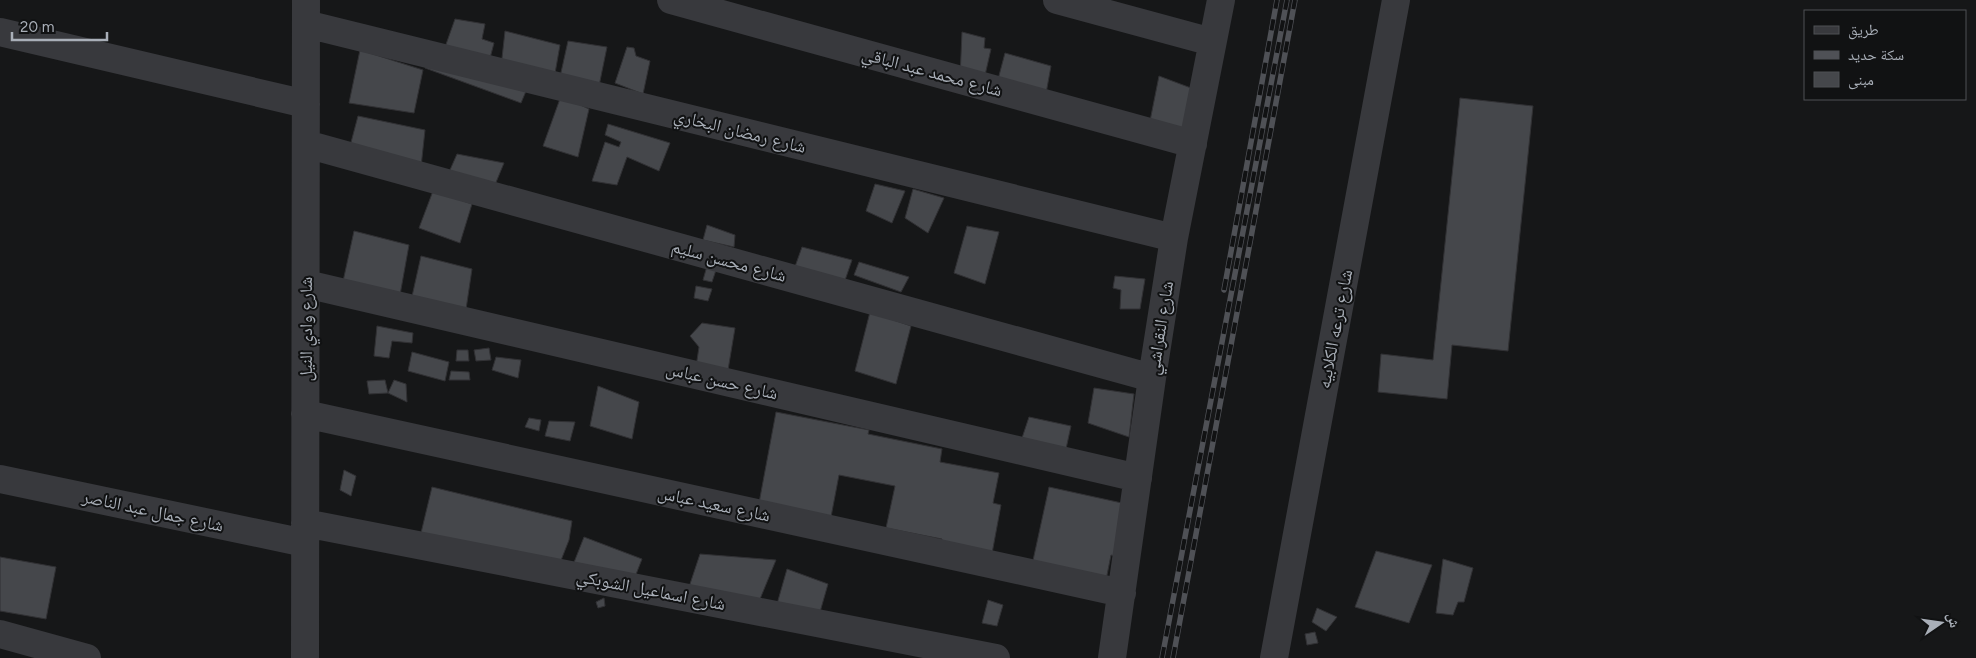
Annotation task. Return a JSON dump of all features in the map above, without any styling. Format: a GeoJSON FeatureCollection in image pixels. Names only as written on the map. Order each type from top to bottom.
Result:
{"type":"FeatureCollection","features":[{"type":"Feature","properties":{"kind":"street","name":"شارع محمد عبد الباقي"},"geometry":{"type":"LineString","coordinates":[[671,0],[1193,144]]}},
{"type":"Feature","properties":{"kind":"street"},"geometry":{"type":"LineString","coordinates":[[1057,0],[1212,42]]}},
{"type":"Feature","properties":{"kind":"street","name":"شارع النقراشي"},"geometry":{"type":"LineString","coordinates":[[1112,658],[1174,238],[1220,0]]}},
{"type":"Feature","properties":{"kind":"street","name":"شارع ترعه الكلابيه"},"geometry":{"type":"LineString","coordinates":[[1274,658],[1396,0]]}},
{"type":"Feature","properties":{"kind":"street","name":"شارع وادي النيل"},"geometry":{"type":"LineString","coordinates":[[305,658],[306,12]]}},
{"type":"Feature","properties":{"kind":"street","name":"شارع رمضان البخاري"},"geometry":{"type":"LineString","coordinates":[[306,12],[1174,238]]}},
{"type":"Feature","properties":{"kind":"street"},"geometry":{"type":"LineString","coordinates":[[0,32],[306,104]]}},
{"type":"Feature","properties":{"kind":"street","name":"شارع محسن سليم"},"geometry":{"type":"LineString","coordinates":[[306,144],[1152,378]]}},
{"type":"Feature","properties":{"kind":"street","name":"شارع حسن عباس"},"geometry":{"type":"LineString","coordinates":[[306,284],[1138,478]]}},
{"type":"Feature","properties":{"kind":"street","name":"شارع سعيد عباس"},"geometry":{"type":"LineString","coordinates":[[305,414],[1122,594]]}},
{"type":"Feature","properties":{"kind":"street","name":"شارع جمال عبد الناصر"},"geometry":{"type":"LineString","coordinates":[[0,479],[305,533]]}},
{"type":"Feature","properties":{"kind":"street","name":"شارع اسماعيل الشوبكي"},"geometry":{"type":"LineString","coordinates":[[305,533],[996,658]]}},
{"type":"Feature","properties":{"kind":"street"},"geometry":{"type":"LineString","coordinates":[[0,634],[87,658]]}},
{"type":"Feature","properties":{"kind":"building"},"geometry":{"type":"Polygon","coordinates":[[[455,19],[485,24],[482,39],[494,43],[489,62],[444,50],[455,19]]]}},
{"type":"Feature","properties":{"kind":"building"},"geometry":{"type":"Polygon","coordinates":[[[505,31],[560,45],[554,79],[501,67],[505,31]]]}},
{"type":"Feature","properties":{"kind":"building"},"geometry":{"type":"Polygon","coordinates":[[[962,32],[985,38],[984,48],[991,49],[983,84],[960,78],[962,32]]]}},
{"type":"Feature","properties":{"kind":"building"},"geometry":{"type":"Polygon","coordinates":[[[568,41],[607,47],[599,86],[560,77],[568,41]]]}},
{"type":"Feature","properties":{"kind":"building"},"geometry":{"type":"Polygon","coordinates":[[[627,47],[634,48],[636,56],[650,61],[643,94],[615,83],[627,47]]]}},
{"type":"Feature","properties":{"kind":"building"},"geometry":{"type":"Polygon","coordinates":[[[360,50],[423,70],[414,113],[349,103],[360,50]]]}},
{"type":"Feature","properties":{"kind":"building"},"geometry":{"type":"Polygon","coordinates":[[[1005,53],[1051,66],[1045,99],[996,87],[1005,53]]]}},
{"type":"Feature","properties":{"kind":"building"},"geometry":{"type":"Polygon","coordinates":[[[429,54],[529,84],[521,103],[425,68],[429,54]]]}},
{"type":"Feature","properties":{"kind":"building"},"geometry":{"type":"Polygon","coordinates":[[[1159,76],[1199,91],[1187,134],[1150,121],[1159,76]]]}},
{"type":"Feature","properties":{"kind":"building"},"geometry":{"type":"Polygon","coordinates":[[[561,96],[589,109],[578,157],[543,146],[561,96]]]}},
{"type":"Feature","properties":{"kind":"building"},"geometry":{"type":"Polygon","coordinates":[[[1460,98],[1533,106],[1508,351],[1452,345],[1447,399],[1378,392],[1381,354],[1433,360],[1460,98]]]}},
{"type":"Feature","properties":{"kind":"building"},"geometry":{"type":"Polygon","coordinates":[[[358,116],[425,130],[421,167],[349,150],[358,116]]]}},
{"type":"Feature","properties":{"kind":"building"},"geometry":{"type":"Polygon","coordinates":[[[608,124],[670,143],[659,171],[627,157],[617,185],[592,181],[605,142],[619,147],[621,142],[605,135],[608,124]]]}},
{"type":"Feature","properties":{"kind":"building"},"geometry":{"type":"Polygon","coordinates":[[[457,154],[504,163],[492,192],[446,179],[457,154]]]}},
{"type":"Feature","properties":{"kind":"building"},"geometry":{"type":"Polygon","coordinates":[[[875,184],[905,191],[892,223],[866,211],[875,184]]]}},
{"type":"Feature","properties":{"kind":"building"},"geometry":{"type":"Polygon","coordinates":[[[913,189],[944,198],[928,233],[905,218],[913,189]]]}},
{"type":"Feature","properties":{"kind":"building"},"geometry":{"type":"Polygon","coordinates":[[[433,191],[472,204],[460,243],[419,228],[433,191]]]}},
{"type":"Feature","properties":{"kind":"building"},"geometry":{"type":"Polygon","coordinates":[[[707,225],[735,235],[734,247],[703,240],[707,225]]]}},
{"type":"Feature","properties":{"kind":"building"},"geometry":{"type":"Polygon","coordinates":[[[967,226],[999,232],[985,284],[954,273],[967,226]]]}},
{"type":"Feature","properties":{"kind":"building"},"geometry":{"type":"Polygon","coordinates":[[[354,231],[409,245],[400,295],[342,286],[354,231]]]}},
{"type":"Feature","properties":{"kind":"building"},"geometry":{"type":"Polygon","coordinates":[[[802,247],[852,260],[842,289],[792,275],[802,247]]]}},
{"type":"Feature","properties":{"kind":"building"},"geometry":{"type":"Polygon","coordinates":[[[421,256],[472,269],[465,316],[411,301],[421,256]]]}},
{"type":"Feature","properties":{"kind":"building"},"geometry":{"type":"Polygon","coordinates":[[[859,262],[909,277],[901,292],[854,275],[859,262]]]}},
{"type":"Feature","properties":{"kind":"building"},"geometry":{"type":"Polygon","coordinates":[[[707,266],[716,270],[712,282],[703,280],[707,266]]]}},
{"type":"Feature","properties":{"kind":"building"},"geometry":{"type":"Polygon","coordinates":[[[1115,276],[1145,279],[1140,309],[1120,309],[1121,290],[1113,288],[1115,276]]]}},
{"type":"Feature","properties":{"kind":"building"},"geometry":{"type":"Polygon","coordinates":[[[696,286],[712,289],[708,301],[694,298],[696,286]]]}},
{"type":"Feature","properties":{"kind":"building"},"geometry":{"type":"Polygon","coordinates":[[[870,312],[911,326],[896,384],[855,371],[870,312]]]}},
{"type":"Feature","properties":{"kind":"building"},"geometry":{"type":"Polygon","coordinates":[[[702,323],[735,328],[727,376],[696,367],[699,347],[690,336],[702,323]]]}},
{"type":"Feature","properties":{"kind":"building"},"geometry":{"type":"Polygon","coordinates":[[[377,326],[413,333],[412,343],[392,341],[389,358],[374,356],[377,326]]]}},
{"type":"Feature","properties":{"kind":"building"},"geometry":{"type":"Polygon","coordinates":[[[489,348],[491,360],[476,361],[474,350],[489,348]]]}},
{"type":"Feature","properties":{"kind":"building"},"geometry":{"type":"Polygon","coordinates":[[[457,350],[468,350],[469,361],[456,361],[457,350]]]}},
{"type":"Feature","properties":{"kind":"building"},"geometry":{"type":"Polygon","coordinates":[[[412,352],[449,362],[445,381],[408,371],[412,352]]]}},
{"type":"Feature","properties":{"kind":"building"},"geometry":{"type":"Polygon","coordinates":[[[496,357],[521,360],[518,378],[492,370],[496,357]]]}},
{"type":"Feature","properties":{"kind":"building"},"geometry":{"type":"Polygon","coordinates":[[[451,371],[469,372],[470,380],[449,380],[451,371]]]}},
{"type":"Feature","properties":{"kind":"building"},"geometry":{"type":"Polygon","coordinates":[[[385,380],[388,393],[369,394],[367,381],[385,380]]]}},
{"type":"Feature","properties":{"kind":"building"},"geometry":{"type":"Polygon","coordinates":[[[394,380],[406,384],[407,402],[388,393],[394,380]]]}},
{"type":"Feature","properties":{"kind":"building"},"geometry":{"type":"Polygon","coordinates":[[[598,386],[639,402],[632,439],[590,426],[598,386]]]}},
{"type":"Feature","properties":{"kind":"building"},"geometry":{"type":"Polygon","coordinates":[[[1094,388],[1134,394],[1129,437],[1088,423],[1094,388]]]}},
{"type":"Feature","properties":{"kind":"building"},"geometry":{"type":"Polygon","coordinates":[[[776,412],[869,430],[868,434],[942,449],[940,462],[999,473],[993,503],[1001,505],[991,559],[940,548],[942,539],[886,528],[895,486],[839,475],[831,517],[759,503],[776,412]]]}},
{"type":"Feature","properties":{"kind":"building"},"geometry":{"type":"Polygon","coordinates":[[[1029,417],[1071,426],[1064,458],[1019,447],[1029,417]]]}},
{"type":"Feature","properties":{"kind":"building"},"geometry":{"type":"Polygon","coordinates":[[[529,418],[541,420],[539,431],[525,427],[529,418]]]}},
{"type":"Feature","properties":{"kind":"building"},"geometry":{"type":"Polygon","coordinates":[[[549,421],[575,422],[570,441],[545,436],[549,421]]]}},
{"type":"Feature","properties":{"kind":"building"},"geometry":{"type":"Polygon","coordinates":[[[344,470],[356,476],[351,496],[340,490],[344,470]]]}},
{"type":"Feature","properties":{"kind":"building"},"geometry":{"type":"Polygon","coordinates":[[[432,487],[572,521],[569,540],[558,568],[421,533],[432,487]]]}},
{"type":"Feature","properties":{"kind":"building"},"geometry":{"type":"Polygon","coordinates":[[[1049,487],[1131,505],[1120,557],[1111,555],[1106,580],[1032,565],[1049,487]]]}},
{"type":"Feature","properties":{"kind":"building"},"geometry":{"type":"Polygon","coordinates":[[[584,537],[642,559],[633,582],[571,570],[584,537]]]}},
{"type":"Feature","properties":{"kind":"building"},"geometry":{"type":"Polygon","coordinates":[[[1376,551],[1432,565],[1409,623],[1355,607],[1376,551]]]}},
{"type":"Feature","properties":{"kind":"building"},"geometry":{"type":"Polygon","coordinates":[[[700,554],[776,560],[758,604],[687,593],[700,554]]]}},
{"type":"Feature","properties":{"kind":"building"},"geometry":{"type":"Polygon","coordinates":[[[0,557],[56,567],[46,619],[0,611],[0,557]]]}},
{"type":"Feature","properties":{"kind":"building"},"geometry":{"type":"Polygon","coordinates":[[[1443,559],[1473,568],[1464,602],[1458,602],[1453,615],[1436,613],[1443,559]]]}},
{"type":"Feature","properties":{"kind":"building"},"geometry":{"type":"Polygon","coordinates":[[[787,569],[828,584],[818,619],[775,611],[787,569]]]}},
{"type":"Feature","properties":{"kind":"building"},"geometry":{"type":"Polygon","coordinates":[[[604,598],[605,606],[598,608],[596,602],[604,598]]]}},
{"type":"Feature","properties":{"kind":"building"},"geometry":{"type":"Polygon","coordinates":[[[988,600],[1003,605],[997,626],[982,623],[988,600]]]}},
{"type":"Feature","properties":{"kind":"building"},"geometry":{"type":"Polygon","coordinates":[[[1317,608],[1337,617],[1326,631],[1312,622],[1317,608]]]}},
{"type":"Feature","properties":{"kind":"building"},"geometry":{"type":"Polygon","coordinates":[[[1315,632],[1318,643],[1307,645],[1305,634],[1315,632]]]}},
{"type":"Feature","properties":{"kind":"railway"},"geometry":{"type":"LineString","coordinates":[[1224,290],[1277,0]]}},
{"type":"Feature","properties":{"kind":"railway"},"geometry":{"type":"LineString","coordinates":[[1162,658],[1287,0]]}},
{"type":"Feature","properties":{"kind":"railway"},"geometry":{"type":"LineString","coordinates":[[1173,658],[1295,0]]}}]}
